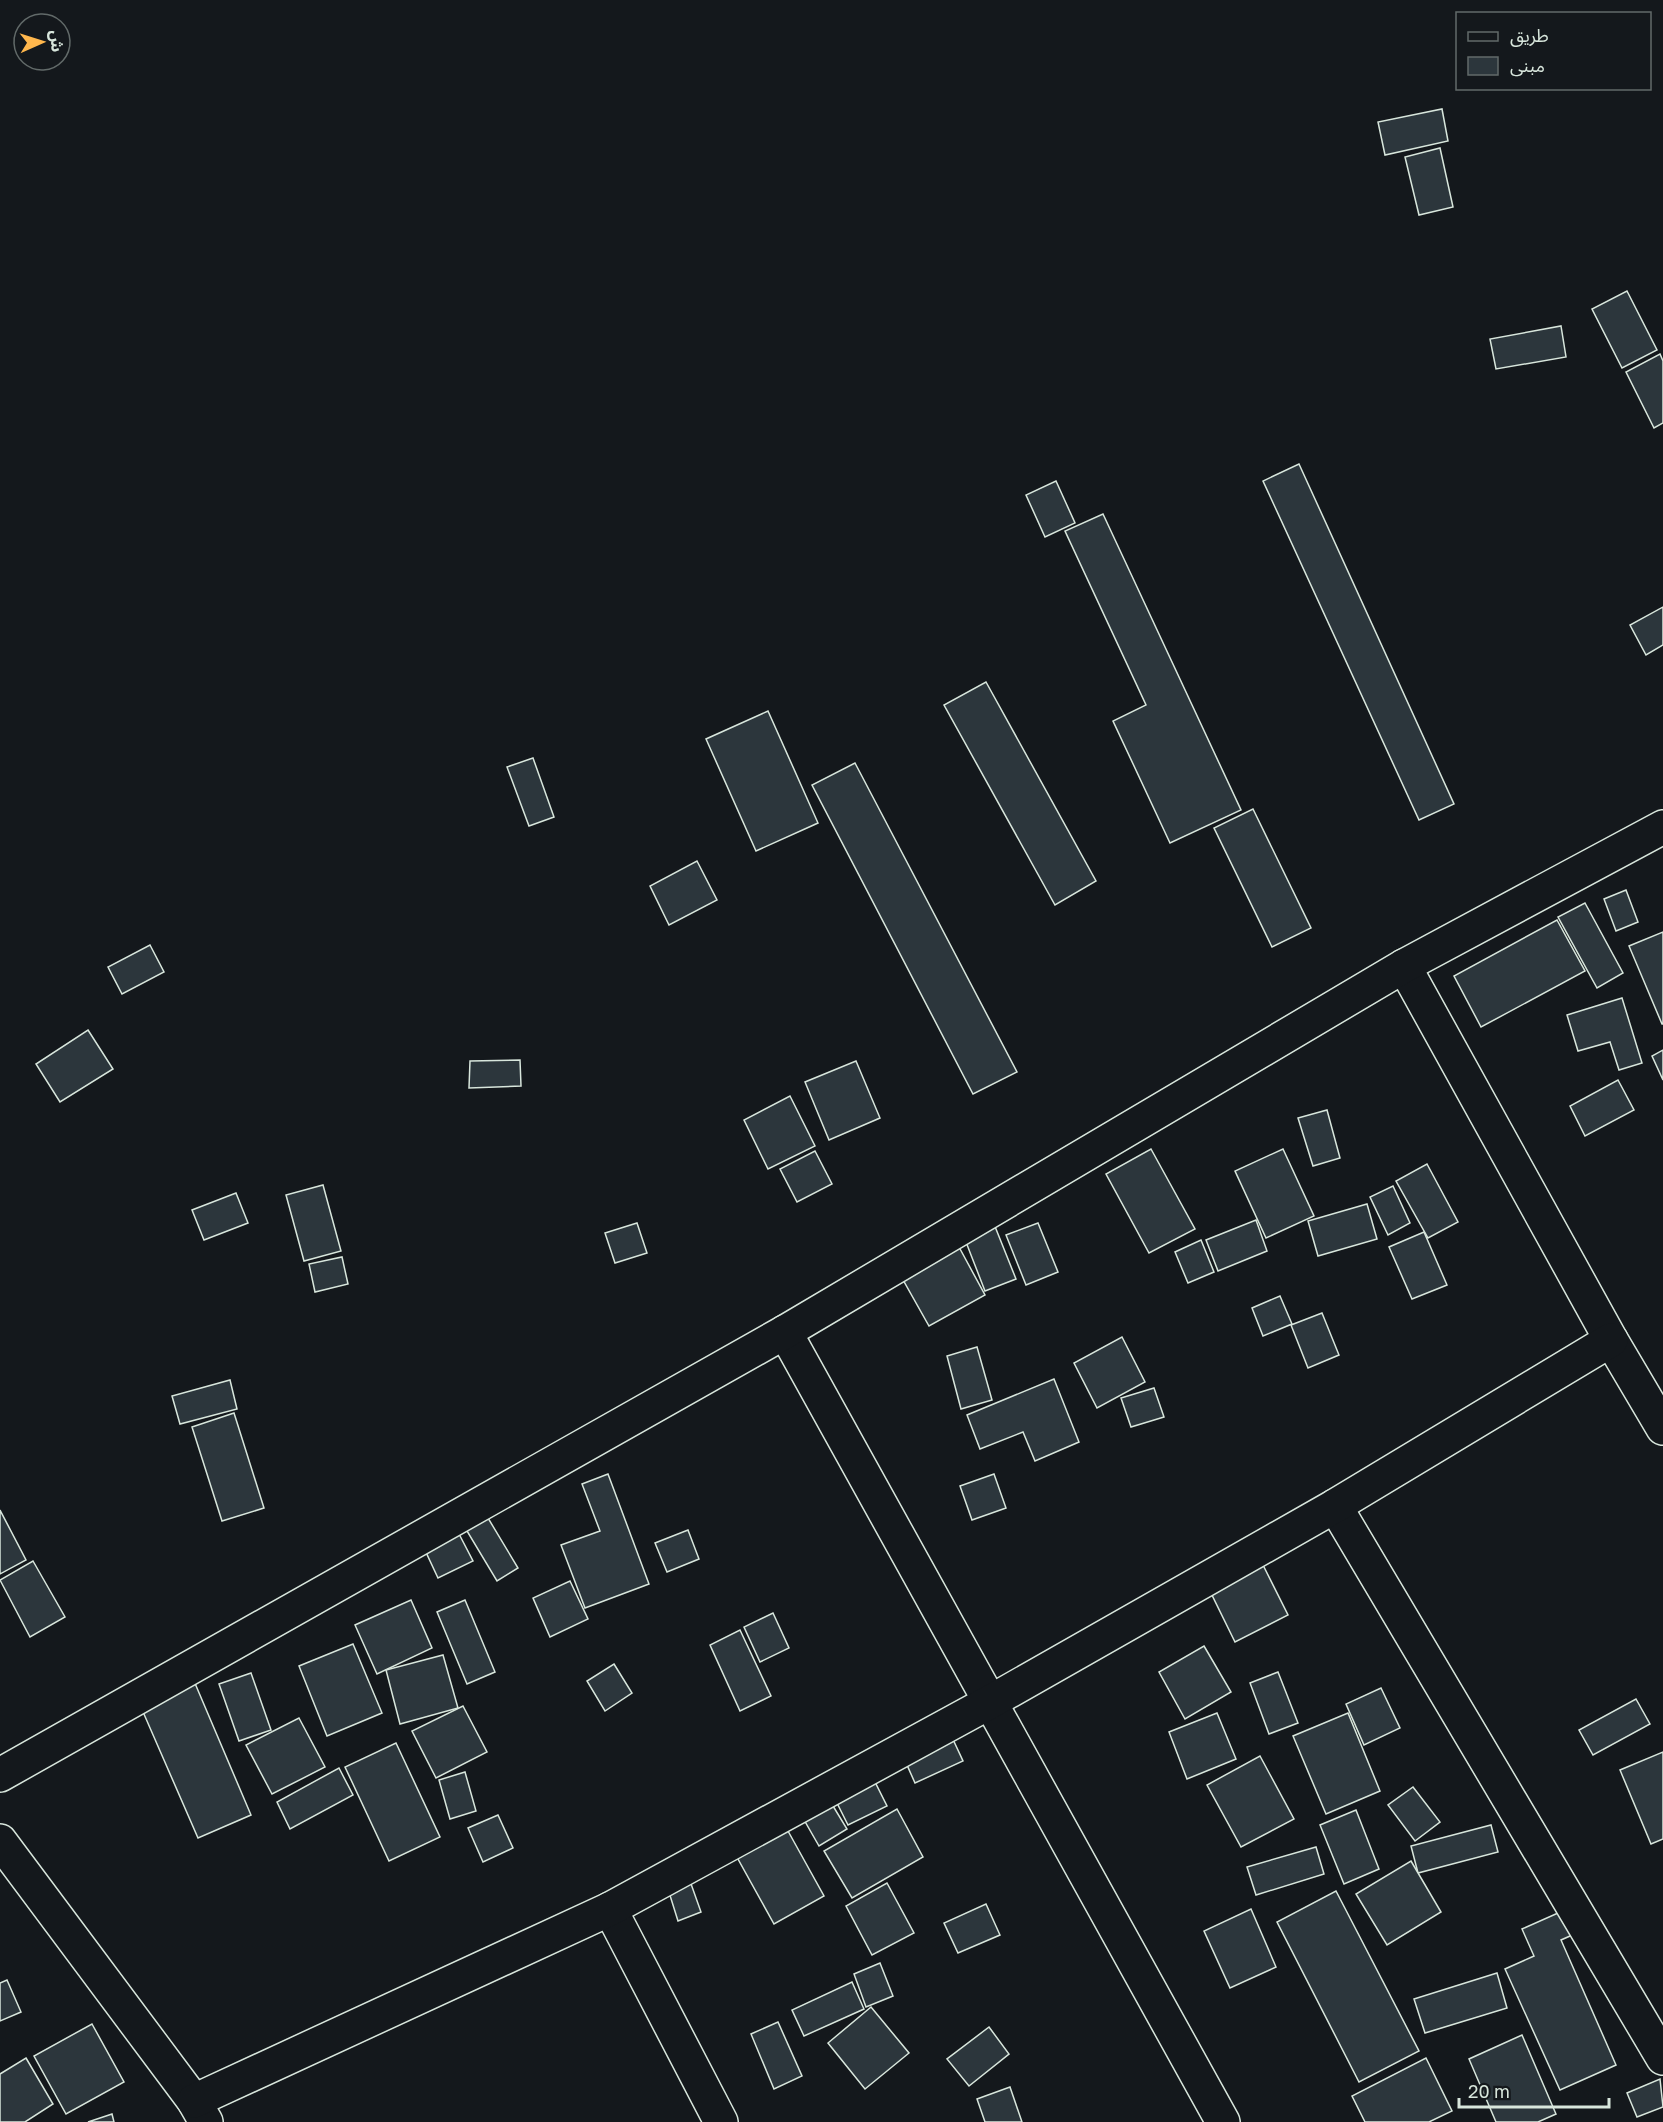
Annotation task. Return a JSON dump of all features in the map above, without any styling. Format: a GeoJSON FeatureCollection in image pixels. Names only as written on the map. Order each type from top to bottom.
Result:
{"type":"FeatureCollection","features":[{"type":"Feature","properties":{"kind":"street"},"geometry":{"type":"LineString","coordinates":[[0,1775],[785,1332],[1404,966],[1663,827]]}},
{"type":"Feature","properties":{"kind":"street"},"geometry":{"type":"LineString","coordinates":[[1404,966],[1611,1340],[1663,1428]]}},
{"type":"Feature","properties":{"kind":"street"},"geometry":{"type":"LineString","coordinates":[[785,1332],[1223,2122]]}},
{"type":"Feature","properties":{"kind":"street"},"geometry":{"type":"LineString","coordinates":[[0,1841],[200,2111],[610,1909],[990,1702],[1335,1506],[1611,1340]]}},
{"type":"Feature","properties":{"kind":"street"},"geometry":{"type":"LineString","coordinates":[[1335,1506],[1663,2058]]}},
{"type":"Feature","properties":{"kind":"street"},"geometry":{"type":"LineString","coordinates":[[610,1909],[721,2122]]}},
{"type":"Feature","properties":{"kind":"building"},"geometry":{"type":"Polygon","coordinates":[[[1442,109],[1448,141],[1385,155],[1378,122],[1442,109]]]}},
{"type":"Feature","properties":{"kind":"building"},"geometry":{"type":"Polygon","coordinates":[[[1440,148],[1453,207],[1419,215],[1405,157],[1440,148]]]}},
{"type":"Feature","properties":{"kind":"building"},"geometry":{"type":"Polygon","coordinates":[[[1627,291],[1657,350],[1622,368],[1592,309],[1627,291]]]}},
{"type":"Feature","properties":{"kind":"building"},"geometry":{"type":"Polygon","coordinates":[[[1561,326],[1566,357],[1496,369],[1490,339],[1561,326]]]}},
{"type":"Feature","properties":{"kind":"building"},"geometry":{"type":"Polygon","coordinates":[[[1660,354],[1663,361],[1663,423],[1654,428],[1626,372],[1660,354]]]}},
{"type":"Feature","properties":{"kind":"building"},"geometry":{"type":"Polygon","coordinates":[[[1299,464],[1454,804],[1419,820],[1263,481],[1299,464]]]}},
{"type":"Feature","properties":{"kind":"building"},"geometry":{"type":"Polygon","coordinates":[[[1056,481],[1075,523],[1045,537],[1026,495],[1056,481]]]}},
{"type":"Feature","properties":{"kind":"building"},"geometry":{"type":"Polygon","coordinates":[[[1103,514],[1241,810],[1170,843],[1113,721],[1146,705],[1065,531],[1103,514]]]}},
{"type":"Feature","properties":{"kind":"building"},"geometry":{"type":"Polygon","coordinates":[[[1663,607],[1663,645],[1646,655],[1630,625],[1663,607]]]}},
{"type":"Feature","properties":{"kind":"building"},"geometry":{"type":"Polygon","coordinates":[[[986,682],[1096,881],[1055,905],[944,705],[986,682]]]}},
{"type":"Feature","properties":{"kind":"building"},"geometry":{"type":"Polygon","coordinates":[[[768,711],[818,823],[756,851],[706,739],[768,711]]]}},
{"type":"Feature","properties":{"kind":"building"},"geometry":{"type":"Polygon","coordinates":[[[533,758],[554,817],[529,826],[507,767],[533,758]]]}},
{"type":"Feature","properties":{"kind":"building"},"geometry":{"type":"Polygon","coordinates":[[[855,763],[1017,1072],[973,1094],[812,785],[855,763]]]}},
{"type":"Feature","properties":{"kind":"building"},"geometry":{"type":"Polygon","coordinates":[[[1253,809],[1311,928],[1272,947],[1214,828],[1253,809]]]}},
{"type":"Feature","properties":{"kind":"building"},"geometry":{"type":"Polygon","coordinates":[[[697,861],[717,900],[669,925],[650,886],[697,861]]]}},
{"type":"Feature","properties":{"kind":"building"},"geometry":{"type":"Polygon","coordinates":[[[1626,890],[1638,922],[1616,931],[1604,899],[1626,890]]]}},
{"type":"Feature","properties":{"kind":"building"},"geometry":{"type":"Polygon","coordinates":[[[1585,903],[1623,973],[1597,988],[1558,917],[1585,903]]]}},
{"type":"Feature","properties":{"kind":"building"},"geometry":{"type":"Polygon","coordinates":[[[1557,920],[1585,971],[1481,1027],[1454,976],[1557,920]]]}},
{"type":"Feature","properties":{"kind":"building"},"geometry":{"type":"Polygon","coordinates":[[[1663,932],[1663,1024],[1662,1024],[1629,946],[1663,932]]]}},
{"type":"Feature","properties":{"kind":"building"},"geometry":{"type":"Polygon","coordinates":[[[150,945],[164,972],[122,994],[108,967],[150,945]]]}},
{"type":"Feature","properties":{"kind":"building"},"geometry":{"type":"Polygon","coordinates":[[[1622,998],[1642,1063],[1619,1070],[1610,1042],[1578,1051],[1567,1015],[1622,998]]]}},
{"type":"Feature","properties":{"kind":"building"},"geometry":{"type":"Polygon","coordinates":[[[88,1030],[113,1069],[60,1102],[36,1064],[88,1030]]]}},
{"type":"Feature","properties":{"kind":"building"},"geometry":{"type":"Polygon","coordinates":[[[1663,1050],[1663,1080],[1652,1056],[1663,1050]]]}},
{"type":"Feature","properties":{"kind":"building"},"geometry":{"type":"Polygon","coordinates":[[[520,1060],[521,1086],[469,1088],[470,1061],[520,1060]]]}},
{"type":"Feature","properties":{"kind":"building"},"geometry":{"type":"Polygon","coordinates":[[[856,1061],[880,1118],[829,1140],[805,1082],[856,1061]]]}},
{"type":"Feature","properties":{"kind":"building"},"geometry":{"type":"Polygon","coordinates":[[[1618,1080],[1634,1110],[1585,1136],[1570,1106],[1618,1080]]]}},
{"type":"Feature","properties":{"kind":"building"},"geometry":{"type":"Polygon","coordinates":[[[790,1096],[815,1146],[768,1169],[744,1120],[790,1096]]]}},
{"type":"Feature","properties":{"kind":"building"},"geometry":{"type":"Polygon","coordinates":[[[1327,1110],[1340,1158],[1313,1166],[1298,1118],[1327,1110]]]}},
{"type":"Feature","properties":{"kind":"building"},"geometry":{"type":"Polygon","coordinates":[[[1151,1149],[1195,1229],[1149,1253],[1106,1174],[1151,1149]]]}},
{"type":"Feature","properties":{"kind":"building"},"geometry":{"type":"Polygon","coordinates":[[[1283,1149],[1314,1216],[1266,1238],[1235,1171],[1283,1149]]]}},
{"type":"Feature","properties":{"kind":"building"},"geometry":{"type":"Polygon","coordinates":[[[815,1151],[832,1184],[797,1202],[780,1169],[815,1151]]]}},
{"type":"Feature","properties":{"kind":"building"},"geometry":{"type":"Polygon","coordinates":[[[1427,1164],[1458,1222],[1428,1238],[1396,1181],[1427,1164]]]}},
{"type":"Feature","properties":{"kind":"building"},"geometry":{"type":"Polygon","coordinates":[[[323,1185],[341,1251],[304,1261],[286,1195],[323,1185]]]}},
{"type":"Feature","properties":{"kind":"building"},"geometry":{"type":"Polygon","coordinates":[[[1393,1186],[1410,1223],[1388,1235],[1370,1197],[1393,1186]]]}},
{"type":"Feature","properties":{"kind":"building"},"geometry":{"type":"Polygon","coordinates":[[[236,1193],[248,1223],[204,1240],[192,1210],[236,1193]]]}},
{"type":"Feature","properties":{"kind":"building"},"geometry":{"type":"Polygon","coordinates":[[[1367,1204],[1377,1239],[1318,1256],[1308,1221],[1367,1204]]]}},
{"type":"Feature","properties":{"kind":"building"},"geometry":{"type":"Polygon","coordinates":[[[1256,1220],[1267,1251],[1218,1271],[1206,1240],[1256,1220]]]}},
{"type":"Feature","properties":{"kind":"building"},"geometry":{"type":"Polygon","coordinates":[[[637,1223],[647,1253],[615,1263],[605,1233],[637,1223]]]}},
{"type":"Feature","properties":{"kind":"building"},"geometry":{"type":"Polygon","coordinates":[[[1038,1223],[1058,1272],[1026,1285],[1006,1235],[1038,1223]]]}},
{"type":"Feature","properties":{"kind":"building"},"geometry":{"type":"Polygon","coordinates":[[[994,1224],[1016,1279],[985,1291],[964,1237],[994,1224]]]}},
{"type":"Feature","properties":{"kind":"building"},"geometry":{"type":"Polygon","coordinates":[[[1424,1232],[1447,1285],[1412,1299],[1389,1247],[1424,1232]]]}},
{"type":"Feature","properties":{"kind":"building"},"geometry":{"type":"Polygon","coordinates":[[[1201,1240],[1214,1272],[1188,1283],[1175,1252],[1201,1240]]]}},
{"type":"Feature","properties":{"kind":"building"},"geometry":{"type":"Polygon","coordinates":[[[959,1247],[985,1295],[929,1326],[902,1278],[959,1247]]]}},
{"type":"Feature","properties":{"kind":"building"},"geometry":{"type":"Polygon","coordinates":[[[342,1257],[348,1284],[315,1292],[309,1264],[342,1257]]]}},
{"type":"Feature","properties":{"kind":"building"},"geometry":{"type":"Polygon","coordinates":[[[1280,1296],[1292,1324],[1263,1336],[1252,1308],[1280,1296]]]}},
{"type":"Feature","properties":{"kind":"building"},"geometry":{"type":"Polygon","coordinates":[[[1322,1313],[1339,1355],[1308,1368],[1291,1325],[1322,1313]]]}},
{"type":"Feature","properties":{"kind":"building"},"geometry":{"type":"Polygon","coordinates":[[[1122,1337],[1145,1382],[1097,1408],[1074,1363],[1122,1337]]]}},
{"type":"Feature","properties":{"kind":"building"},"geometry":{"type":"Polygon","coordinates":[[[977,1347],[992,1400],[961,1409],[947,1356],[977,1347]]]}},
{"type":"Feature","properties":{"kind":"building"},"geometry":{"type":"Polygon","coordinates":[[[1054,1379],[1079,1442],[1035,1461],[1023,1432],[980,1449],[967,1415],[1054,1379]]]}},
{"type":"Feature","properties":{"kind":"building"},"geometry":{"type":"Polygon","coordinates":[[[230,1380],[237,1409],[180,1424],[172,1396],[230,1380]]]}},
{"type":"Feature","properties":{"kind":"building"},"geometry":{"type":"Polygon","coordinates":[[[1154,1388],[1164,1417],[1131,1427],[1121,1398],[1154,1388]]]}},
{"type":"Feature","properties":{"kind":"building"},"geometry":{"type":"Polygon","coordinates":[[[234,1413],[264,1508],[222,1521],[192,1427],[234,1413]]]}},
{"type":"Feature","properties":{"kind":"building"},"geometry":{"type":"Polygon","coordinates":[[[608,1474],[649,1584],[585,1608],[561,1545],[600,1531],[582,1484],[608,1474]]]}},
{"type":"Feature","properties":{"kind":"building"},"geometry":{"type":"Polygon","coordinates":[[[994,1474],[1006,1508],[972,1520],[960,1486],[994,1474]]]}},
{"type":"Feature","properties":{"kind":"building"},"geometry":{"type":"Polygon","coordinates":[[[0,1510],[26,1560],[0,1574],[0,1510]]]}},
{"type":"Feature","properties":{"kind":"building"},"geometry":{"type":"Polygon","coordinates":[[[485,1513],[518,1568],[497,1581],[464,1526],[485,1513]]]}},
{"type":"Feature","properties":{"kind":"building"},"geometry":{"type":"Polygon","coordinates":[[[688,1530],[699,1559],[667,1572],[655,1543],[688,1530]]]}},
{"type":"Feature","properties":{"kind":"building"},"geometry":{"type":"Polygon","coordinates":[[[458,1532],[473,1561],[438,1578],[424,1548],[458,1532]]]}},
{"type":"Feature","properties":{"kind":"building"},"geometry":{"type":"Polygon","coordinates":[[[33,1561],[65,1617],[30,1637],[0,1580],[33,1561]]]}},
{"type":"Feature","properties":{"kind":"building"},"geometry":{"type":"Polygon","coordinates":[[[1262,1563],[1288,1615],[1235,1642],[1209,1589],[1262,1563]]]}},
{"type":"Feature","properties":{"kind":"building"},"geometry":{"type":"Polygon","coordinates":[[[570,1581],[588,1619],[550,1637],[533,1598],[570,1581]]]}},
{"type":"Feature","properties":{"kind":"building"},"geometry":{"type":"Polygon","coordinates":[[[411,1600],[432,1648],[377,1674],[355,1625],[411,1600]]]}},
{"type":"Feature","properties":{"kind":"building"},"geometry":{"type":"Polygon","coordinates":[[[465,1600],[495,1672],[467,1684],[437,1612],[465,1600]]]}},
{"type":"Feature","properties":{"kind":"building"},"geometry":{"type":"Polygon","coordinates":[[[773,1613],[789,1648],[760,1662],[744,1627],[773,1613]]]}},
{"type":"Feature","properties":{"kind":"building"},"geometry":{"type":"Polygon","coordinates":[[[740,1630],[771,1696],[740,1711],[710,1645],[740,1630]]]}},
{"type":"Feature","properties":{"kind":"building"},"geometry":{"type":"Polygon","coordinates":[[[353,1644],[382,1713],[327,1736],[299,1666],[353,1644]]]}},
{"type":"Feature","properties":{"kind":"building"},"geometry":{"type":"Polygon","coordinates":[[[1204,1646],[1231,1692],[1185,1719],[1159,1672],[1204,1646]]]}},
{"type":"Feature","properties":{"kind":"building"},"geometry":{"type":"Polygon","coordinates":[[[443,1655],[458,1708],[400,1724],[386,1670],[443,1655]]]}},
{"type":"Feature","properties":{"kind":"building"},"geometry":{"type":"Polygon","coordinates":[[[614,1664],[632,1693],[605,1711],[587,1681],[614,1664]]]}},
{"type":"Feature","properties":{"kind":"building"},"geometry":{"type":"Polygon","coordinates":[[[1278,1672],[1298,1723],[1269,1734],[1250,1683],[1278,1672]]]}},
{"type":"Feature","properties":{"kind":"building"},"geometry":{"type":"Polygon","coordinates":[[[251,1673],[271,1730],[239,1741],[219,1684],[251,1673]]]}},
{"type":"Feature","properties":{"kind":"building"},"geometry":{"type":"Polygon","coordinates":[[[194,1681],[251,1815],[198,1838],[140,1705],[194,1681]]]}},
{"type":"Feature","properties":{"kind":"building"},"geometry":{"type":"Polygon","coordinates":[[[1381,1688],[1400,1728],[1364,1745],[1346,1704],[1381,1688]]]}},
{"type":"Feature","properties":{"kind":"building"},"geometry":{"type":"Polygon","coordinates":[[[1636,1699],[1650,1724],[1593,1755],[1579,1730],[1636,1699]]]}},
{"type":"Feature","properties":{"kind":"building"},"geometry":{"type":"Polygon","coordinates":[[[463,1706],[487,1752],[436,1778],[412,1731],[463,1706]]]}},
{"type":"Feature","properties":{"kind":"building"},"geometry":{"type":"Polygon","coordinates":[[[1217,1713],[1236,1759],[1187,1779],[1169,1732],[1217,1713]]]}},
{"type":"Feature","properties":{"kind":"building"},"geometry":{"type":"Polygon","coordinates":[[[1348,1713],[1380,1791],[1326,1814],[1293,1736],[1348,1713]]]}},
{"type":"Feature","properties":{"kind":"building"},"geometry":{"type":"Polygon","coordinates":[[[299,1718],[325,1767],[272,1794],[246,1745],[299,1718]]]}},
{"type":"Feature","properties":{"kind":"building"},"geometry":{"type":"Polygon","coordinates":[[[950,1733],[963,1761],[915,1783],[903,1756],[950,1733]]]}},
{"type":"Feature","properties":{"kind":"building"},"geometry":{"type":"Polygon","coordinates":[[[396,1743],[440,1837],[389,1861],[345,1767],[396,1743]]]}},
{"type":"Feature","properties":{"kind":"building"},"geometry":{"type":"Polygon","coordinates":[[[1663,1752],[1663,1839],[1651,1844],[1620,1770],[1663,1752]]]}},
{"type":"Feature","properties":{"kind":"building"},"geometry":{"type":"Polygon","coordinates":[[[1260,1756],[1294,1819],[1241,1847],[1207,1785],[1260,1756]]]}},
{"type":"Feature","properties":{"kind":"building"},"geometry":{"type":"Polygon","coordinates":[[[339,1768],[353,1795],[290,1829],[277,1802],[339,1768]]]}},
{"type":"Feature","properties":{"kind":"building"},"geometry":{"type":"Polygon","coordinates":[[[465,1772],[476,1811],[450,1819],[439,1780],[465,1772]]]}},
{"type":"Feature","properties":{"kind":"building"},"geometry":{"type":"Polygon","coordinates":[[[872,1776],[887,1806],[848,1825],[833,1795],[872,1776]]]}},
{"type":"Feature","properties":{"kind":"building"},"geometry":{"type":"Polygon","coordinates":[[[1413,1787],[1440,1822],[1415,1841],[1388,1805],[1413,1787]]]}},
{"type":"Feature","properties":{"kind":"building"},"geometry":{"type":"Polygon","coordinates":[[[830,1801],[847,1829],[819,1846],[803,1818],[830,1801]]]}},
{"type":"Feature","properties":{"kind":"building"},"geometry":{"type":"Polygon","coordinates":[[[897,1809],[923,1857],[852,1898],[824,1851],[897,1809]]]}},
{"type":"Feature","properties":{"kind":"building"},"geometry":{"type":"Polygon","coordinates":[[[1356,1810],[1379,1869],[1344,1884],[1320,1825],[1356,1810]]]}},
{"type":"Feature","properties":{"kind":"building"},"geometry":{"type":"Polygon","coordinates":[[[498,1815],[513,1848],[483,1862],[468,1828],[498,1815]]]}},
{"type":"Feature","properties":{"kind":"building"},"geometry":{"type":"Polygon","coordinates":[[[783,1822],[824,1896],[774,1924],[733,1850],[783,1822]]]}},
{"type":"Feature","properties":{"kind":"building"},"geometry":{"type":"Polygon","coordinates":[[[1491,1825],[1498,1852],[1418,1873],[1411,1846],[1491,1825]]]}},
{"type":"Feature","properties":{"kind":"building"},"geometry":{"type":"Polygon","coordinates":[[[1316,1847],[1324,1874],[1256,1895],[1247,1867],[1316,1847]]]}},
{"type":"Feature","properties":{"kind":"building"},"geometry":{"type":"Polygon","coordinates":[[[1411,1861],[1441,1912],[1387,1945],[1356,1894],[1411,1861]]]}},
{"type":"Feature","properties":{"kind":"building"},"geometry":{"type":"Polygon","coordinates":[[[690,1881],[701,1912],[678,1921],[668,1889],[690,1881]]]}},
{"type":"Feature","properties":{"kind":"building"},"geometry":{"type":"Polygon","coordinates":[[[887,1883],[914,1933],[872,1955],[846,1906],[887,1883]]]}},
{"type":"Feature","properties":{"kind":"building"},"geometry":{"type":"Polygon","coordinates":[[[1336,1891],[1419,2051],[1359,2082],[1277,1922],[1336,1891]]]}},
{"type":"Feature","properties":{"kind":"building"},"geometry":{"type":"Polygon","coordinates":[[[986,1904],[1000,1935],[958,1953],[944,1923],[986,1904]]]}},
{"type":"Feature","properties":{"kind":"building"},"geometry":{"type":"Polygon","coordinates":[[[1576,1905],[1586,1929],[1561,1940],[1616,2065],[1560,2090],[1505,1969],[1534,1956],[1522,1929],[1576,1905]]]}},
{"type":"Feature","properties":{"kind":"building"},"geometry":{"type":"Polygon","coordinates":[[[1251,1909],[1276,1967],[1230,1988],[1204,1931],[1251,1909]]]}},
{"type":"Feature","properties":{"kind":"building"},"geometry":{"type":"Polygon","coordinates":[[[880,1963],[893,1996],[866,2007],[854,1974],[880,1963]]]}},
{"type":"Feature","properties":{"kind":"building"},"geometry":{"type":"Polygon","coordinates":[[[1497,1973],[1507,2008],[1425,2033],[1414,1999],[1497,1973]]]}},
{"type":"Feature","properties":{"kind":"building"},"geometry":{"type":"Polygon","coordinates":[[[7,1980],[21,2012],[0,2021],[0,1983],[7,1980]]]}},
{"type":"Feature","properties":{"kind":"building"},"geometry":{"type":"Polygon","coordinates":[[[852,1982],[864,2009],[804,2036],[792,2010],[852,1982]]]}},
{"type":"Feature","properties":{"kind":"building"},"geometry":{"type":"Polygon","coordinates":[[[871,2007],[909,2053],[865,2089],[828,2043],[871,2007]]]}},
{"type":"Feature","properties":{"kind":"building"},"geometry":{"type":"Polygon","coordinates":[[[778,2022],[802,2076],[774,2089],[751,2034],[778,2022]]]}},
{"type":"Feature","properties":{"kind":"building"},"geometry":{"type":"Polygon","coordinates":[[[92,2024],[124,2082],[66,2114],[34,2056],[92,2024]]]}},
{"type":"Feature","properties":{"kind":"building"},"geometry":{"type":"Polygon","coordinates":[[[989,2027],[1009,2054],[969,2086],[947,2059],[989,2027]]]}},
{"type":"Feature","properties":{"kind":"building"},"geometry":{"type":"Polygon","coordinates":[[[1522,2035],[1556,2114],[1538,2122],[1496,2122],[1469,2059],[1522,2035]]]}},
{"type":"Feature","properties":{"kind":"building"},"geometry":{"type":"Polygon","coordinates":[[[26,2058],[53,2104],[25,2122],[0,2122],[0,2074],[26,2058]]]}},
{"type":"Feature","properties":{"kind":"building"},"geometry":{"type":"Polygon","coordinates":[[[1426,2058],[1452,2111],[1429,2122],[1365,2122],[1352,2096],[1426,2058]]]}},
{"type":"Feature","properties":{"kind":"building"},"geometry":{"type":"Polygon","coordinates":[[[1660,2079],[1663,2107],[1637,2117],[1627,2093],[1660,2079]]]}},
{"type":"Feature","properties":{"kind":"building"},"geometry":{"type":"Polygon","coordinates":[[[1010,2087],[1022,2122],[985,2122],[977,2099],[1010,2087]]]}},
{"type":"Feature","properties":{"kind":"building"},"geometry":{"type":"Polygon","coordinates":[[[112,2114],[114,2122],[88,2122],[112,2114]]]}}]}
